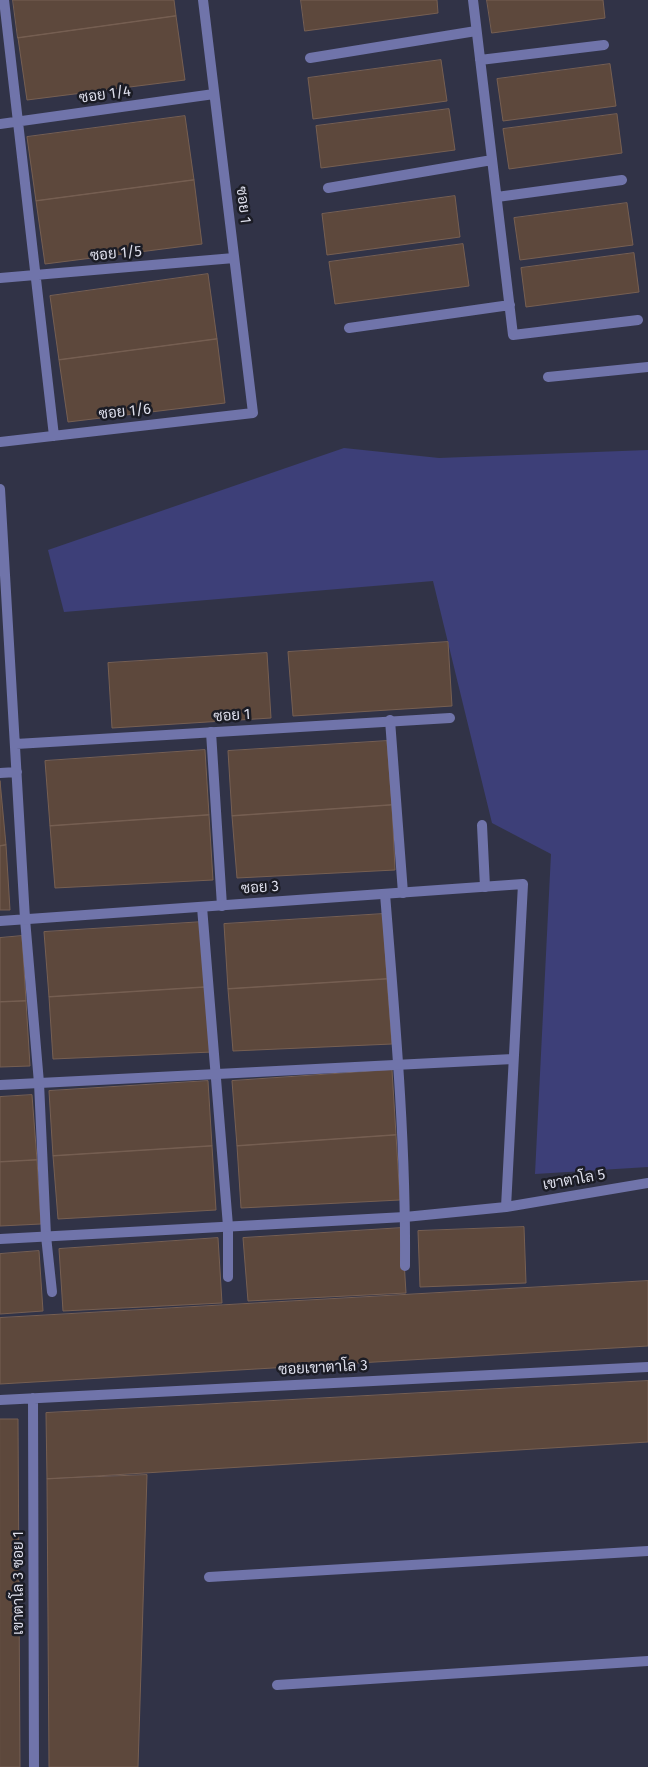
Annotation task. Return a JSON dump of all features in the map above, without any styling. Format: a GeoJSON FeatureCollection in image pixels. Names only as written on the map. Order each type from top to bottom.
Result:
{"type":"FeatureCollection","features":[{"type":"Feature","properties":{"kind":"street"},"geometry":{"type":"LineString","coordinates":[[4,0],[54,436]]}},
{"type":"Feature","properties":{"kind":"street","name":"ซอย 1"},"geometry":{"type":"LineString","coordinates":[[202,0],[253,413]]}},
{"type":"Feature","properties":{"kind":"street"},"geometry":{"type":"LineString","coordinates":[[473,0],[513,334],[638,320]]}},
{"type":"Feature","properties":{"kind":"street"},"geometry":{"type":"LineString","coordinates":[[310,58],[476,31]]}},
{"type":"Feature","properties":{"kind":"street"},"geometry":{"type":"LineString","coordinates":[[480,60],[604,45]]}},
{"type":"Feature","properties":{"kind":"street","name":"ซอย 1/4"},"geometry":{"type":"LineString","coordinates":[[0,124],[214,94]]}},
{"type":"Feature","properties":{"kind":"street"},"geometry":{"type":"LineString","coordinates":[[328,188],[492,160]]}},
{"type":"Feature","properties":{"kind":"street"},"geometry":{"type":"LineString","coordinates":[[497,197],[622,180]]}},
{"type":"Feature","properties":{"kind":"street","name":"ซอย 1/5"},"geometry":{"type":"LineString","coordinates":[[0,278],[234,258]]}},
{"type":"Feature","properties":{"kind":"street"},"geometry":{"type":"LineString","coordinates":[[349,328],[510,306]]}},
{"type":"Feature","properties":{"kind":"street"},"geometry":{"type":"LineString","coordinates":[[548,377],[648,367]]}},
{"type":"Feature","properties":{"kind":"street","name":"ซอย 1/6"},"geometry":{"type":"LineString","coordinates":[[0,442],[253,413]]}},
{"type":"Feature","properties":{"kind":"street"},"geometry":{"type":"LineString","coordinates":[[0,489],[25,920],[39,1083],[46,1236],[52,1292]]}},
{"type":"Feature","properties":{"kind":"street","name":"ซอย 1"},"geometry":{"type":"LineString","coordinates":[[16,744],[390,720],[450,718]]}},
{"type":"Feature","properties":{"kind":"street"},"geometry":{"type":"LineString","coordinates":[[390,720],[403,893]]}},
{"type":"Feature","properties":{"kind":"street"},"geometry":{"type":"LineString","coordinates":[[211,732],[222,906]]}},
{"type":"Feature","properties":{"kind":"street"},"geometry":{"type":"LineString","coordinates":[[0,773],[17,772]]}},
{"type":"Feature","properties":{"kind":"street"},"geometry":{"type":"LineString","coordinates":[[482,825],[485,887]]}},
{"type":"Feature","properties":{"kind":"street","name":"ซอย 3"},"geometry":{"type":"LineString","coordinates":[[0,921],[523,884],[513,1059]]}},
{"type":"Feature","properties":{"kind":"street"},"geometry":{"type":"LineString","coordinates":[[386,894],[399,1065],[405,1266]]}},
{"type":"Feature","properties":{"kind":"street"},"geometry":{"type":"LineString","coordinates":[[202,907],[228,1226],[228,1277]]}},
{"type":"Feature","properties":{"kind":"street"},"geometry":{"type":"LineString","coordinates":[[0,1085],[513,1059],[506,1207]]}},
{"type":"Feature","properties":{"kind":"street","name":"เขาตาโล 5"},"geometry":{"type":"LineString","coordinates":[[0,1239],[405,1217],[506,1207],[648,1183]]}},
{"type":"Feature","properties":{"kind":"street","name":"ซอยเขาตาโล 3"},"geometry":{"type":"LineString","coordinates":[[0,1400],[648,1367]]}},
{"type":"Feature","properties":{"kind":"street","name":"เขาตาโล 3 ซอย 1"},"geometry":{"type":"LineString","coordinates":[[33,1398],[34,1767]]}},
{"type":"Feature","properties":{"kind":"street"},"geometry":{"type":"LineString","coordinates":[[208,1577],[648,1551]]}},
{"type":"Feature","properties":{"kind":"street"},"geometry":{"type":"LineString","coordinates":[[277,1686],[648,1660]]}},
{"type":"Feature","properties":{"kind":"shaded area"},"geometry":{"type":"Polygon","coordinates":[[[344,448],[439,458],[648,450],[648,1167],[535,1174],[551,854],[492,823],[433,581],[64,612],[48,550],[344,448]]]}},
{"type":"Feature","properties":{"kind":"building"},"geometry":{"type":"Polygon","coordinates":[[[13,0],[174,0],[176,16],[18,38],[13,0]]]}},
{"type":"Feature","properties":{"kind":"building"},"geometry":{"type":"Polygon","coordinates":[[[301,0],[437,0],[438,13],[305,31],[301,0]]]}},
{"type":"Feature","properties":{"kind":"building"},"geometry":{"type":"Polygon","coordinates":[[[487,0],[603,0],[605,18],[492,33],[487,0]]]}},
{"type":"Feature","properties":{"kind":"building"},"geometry":{"type":"Polygon","coordinates":[[[176,16],[185,80],[27,100],[18,38],[176,16]]]}},
{"type":"Feature","properties":{"kind":"building"},"geometry":{"type":"Polygon","coordinates":[[[441,60],[447,101],[313,119],[308,78],[441,60]]]}},
{"type":"Feature","properties":{"kind":"building"},"geometry":{"type":"Polygon","coordinates":[[[610,64],[616,106],[503,121],[497,79],[610,64]]]}},
{"type":"Feature","properties":{"kind":"building"},"geometry":{"type":"Polygon","coordinates":[[[449,109],[455,150],[321,168],[316,126],[449,109]]]}},
{"type":"Feature","properties":{"kind":"building"},"geometry":{"type":"Polygon","coordinates":[[[617,114],[622,153],[509,169],[503,129],[617,114]]]}},
{"type":"Feature","properties":{"kind":"building"},"geometry":{"type":"Polygon","coordinates":[[[185,116],[194,180],[36,201],[27,137],[185,116]]]}},
{"type":"Feature","properties":{"kind":"building"},"geometry":{"type":"Polygon","coordinates":[[[194,180],[202,244],[45,264],[36,201],[194,180]]]}},
{"type":"Feature","properties":{"kind":"building"},"geometry":{"type":"Polygon","coordinates":[[[455,196],[460,237],[327,255],[322,214],[455,196]]]}},
{"type":"Feature","properties":{"kind":"building"},"geometry":{"type":"Polygon","coordinates":[[[627,203],[633,245],[520,260],[514,218],[627,203]]]}},
{"type":"Feature","properties":{"kind":"building"},"geometry":{"type":"Polygon","coordinates":[[[463,244],[469,286],[335,304],[329,262],[463,244]]]}},
{"type":"Feature","properties":{"kind":"building"},"geometry":{"type":"Polygon","coordinates":[[[634,253],[639,292],[526,307],[521,268],[634,253]]]}},
{"type":"Feature","properties":{"kind":"building"},"geometry":{"type":"Polygon","coordinates":[[[208,274],[217,339],[59,360],[50,296],[208,274]]]}},
{"type":"Feature","properties":{"kind":"building"},"geometry":{"type":"Polygon","coordinates":[[[217,339],[225,403],[68,422],[59,360],[217,339]]]}},
{"type":"Feature","properties":{"kind":"building"},"geometry":{"type":"Polygon","coordinates":[[[448,642],[452,706],[293,716],[288,652],[448,642]]]}},
{"type":"Feature","properties":{"kind":"building"},"geometry":{"type":"Polygon","coordinates":[[[267,653],[271,718],[112,728],[108,663],[267,653]]]}},
{"type":"Feature","properties":{"kind":"building"},"geometry":{"type":"Polygon","coordinates":[[[387,741],[392,805],[232,816],[228,751],[387,741]]]}},
{"type":"Feature","properties":{"kind":"building"},"geometry":{"type":"Polygon","coordinates":[[[205,750],[209,815],[50,826],[45,761],[205,750]]]}},
{"type":"Feature","properties":{"kind":"building"},"geometry":{"type":"Polygon","coordinates":[[[0,781],[6,845],[0,846],[0,781]]]}},
{"type":"Feature","properties":{"kind":"building"},"geometry":{"type":"Polygon","coordinates":[[[392,805],[395,870],[237,878],[232,816],[392,805]]]}},
{"type":"Feature","properties":{"kind":"building"},"geometry":{"type":"Polygon","coordinates":[[[209,815],[213,880],[55,888],[50,826],[209,815]]]}},
{"type":"Feature","properties":{"kind":"building"},"geometry":{"type":"Polygon","coordinates":[[[6,845],[10,910],[0,910],[0,846],[6,845]]]}},
{"type":"Feature","properties":{"kind":"building"},"geometry":{"type":"Polygon","coordinates":[[[383,914],[387,979],[228,989],[224,924],[383,914]]]}},
{"type":"Feature","properties":{"kind":"building"},"geometry":{"type":"Polygon","coordinates":[[[203,922],[208,987],[49,997],[44,932],[203,922]]]}},
{"type":"Feature","properties":{"kind":"building"},"geometry":{"type":"Polygon","coordinates":[[[22,936],[26,1001],[0,1002],[0,938],[22,936]]]}},
{"type":"Feature","properties":{"kind":"building"},"geometry":{"type":"Polygon","coordinates":[[[387,979],[392,1044],[233,1051],[228,989],[387,979]]]}},
{"type":"Feature","properties":{"kind":"building"},"geometry":{"type":"Polygon","coordinates":[[[208,987],[212,1052],[53,1059],[49,997],[208,987]]]}},
{"type":"Feature","properties":{"kind":"building"},"geometry":{"type":"Polygon","coordinates":[[[26,1001],[30,1066],[0,1067],[0,1002],[26,1001]]]}},
{"type":"Feature","properties":{"kind":"building"},"geometry":{"type":"Polygon","coordinates":[[[392,1070],[396,1135],[237,1146],[232,1081],[392,1070]]]}},
{"type":"Feature","properties":{"kind":"building"},"geometry":{"type":"Polygon","coordinates":[[[208,1081],[212,1146],[53,1156],[49,1091],[208,1081]]]}},
{"type":"Feature","properties":{"kind":"building"},"geometry":{"type":"Polygon","coordinates":[[[32,1095],[37,1160],[0,1162],[0,1097],[32,1095]]]}},
{"type":"Feature","properties":{"kind":"building"},"geometry":{"type":"Polygon","coordinates":[[[396,1135],[400,1200],[241,1208],[237,1146],[396,1135]]]}},
{"type":"Feature","properties":{"kind":"building"},"geometry":{"type":"Polygon","coordinates":[[[212,1146],[216,1210],[58,1219],[53,1156],[212,1146]]]}},
{"type":"Feature","properties":{"kind":"building"},"geometry":{"type":"Polygon","coordinates":[[[37,1160],[41,1224],[0,1226],[0,1162],[37,1160]]]}},
{"type":"Feature","properties":{"kind":"building"},"geometry":{"type":"Polygon","coordinates":[[[524,1227],[526,1283],[420,1287],[418,1231],[524,1227]]]}},
{"type":"Feature","properties":{"kind":"building"},"geometry":{"type":"Polygon","coordinates":[[[402,1228],[406,1293],[248,1301],[243,1238],[402,1228]]]}},
{"type":"Feature","properties":{"kind":"building"},"geometry":{"type":"Polygon","coordinates":[[[218,1238],[222,1303],[63,1311],[59,1249],[218,1238]]]}},
{"type":"Feature","properties":{"kind":"building"},"geometry":{"type":"Polygon","coordinates":[[[39,1251],[43,1311],[0,1314],[0,1254],[39,1251]]]}},
{"type":"Feature","properties":{"kind":"building"},"geometry":{"type":"Polygon","coordinates":[[[648,1281],[648,1346],[0,1384],[0,1318],[648,1281]]]}},
{"type":"Feature","properties":{"kind":"building"},"geometry":{"type":"Polygon","coordinates":[[[648,1381],[648,1442],[47,1479],[46,1413],[648,1381]]]}},
{"type":"Feature","properties":{"kind":"building"},"geometry":{"type":"Polygon","coordinates":[[[0,1419],[18,1419],[20,1767],[0,1767],[0,1419]]]}},
{"type":"Feature","properties":{"kind":"building"},"geometry":{"type":"Polygon","coordinates":[[[147,1475],[138,1767],[49,1767],[47,1479],[147,1475]]]}}]}
